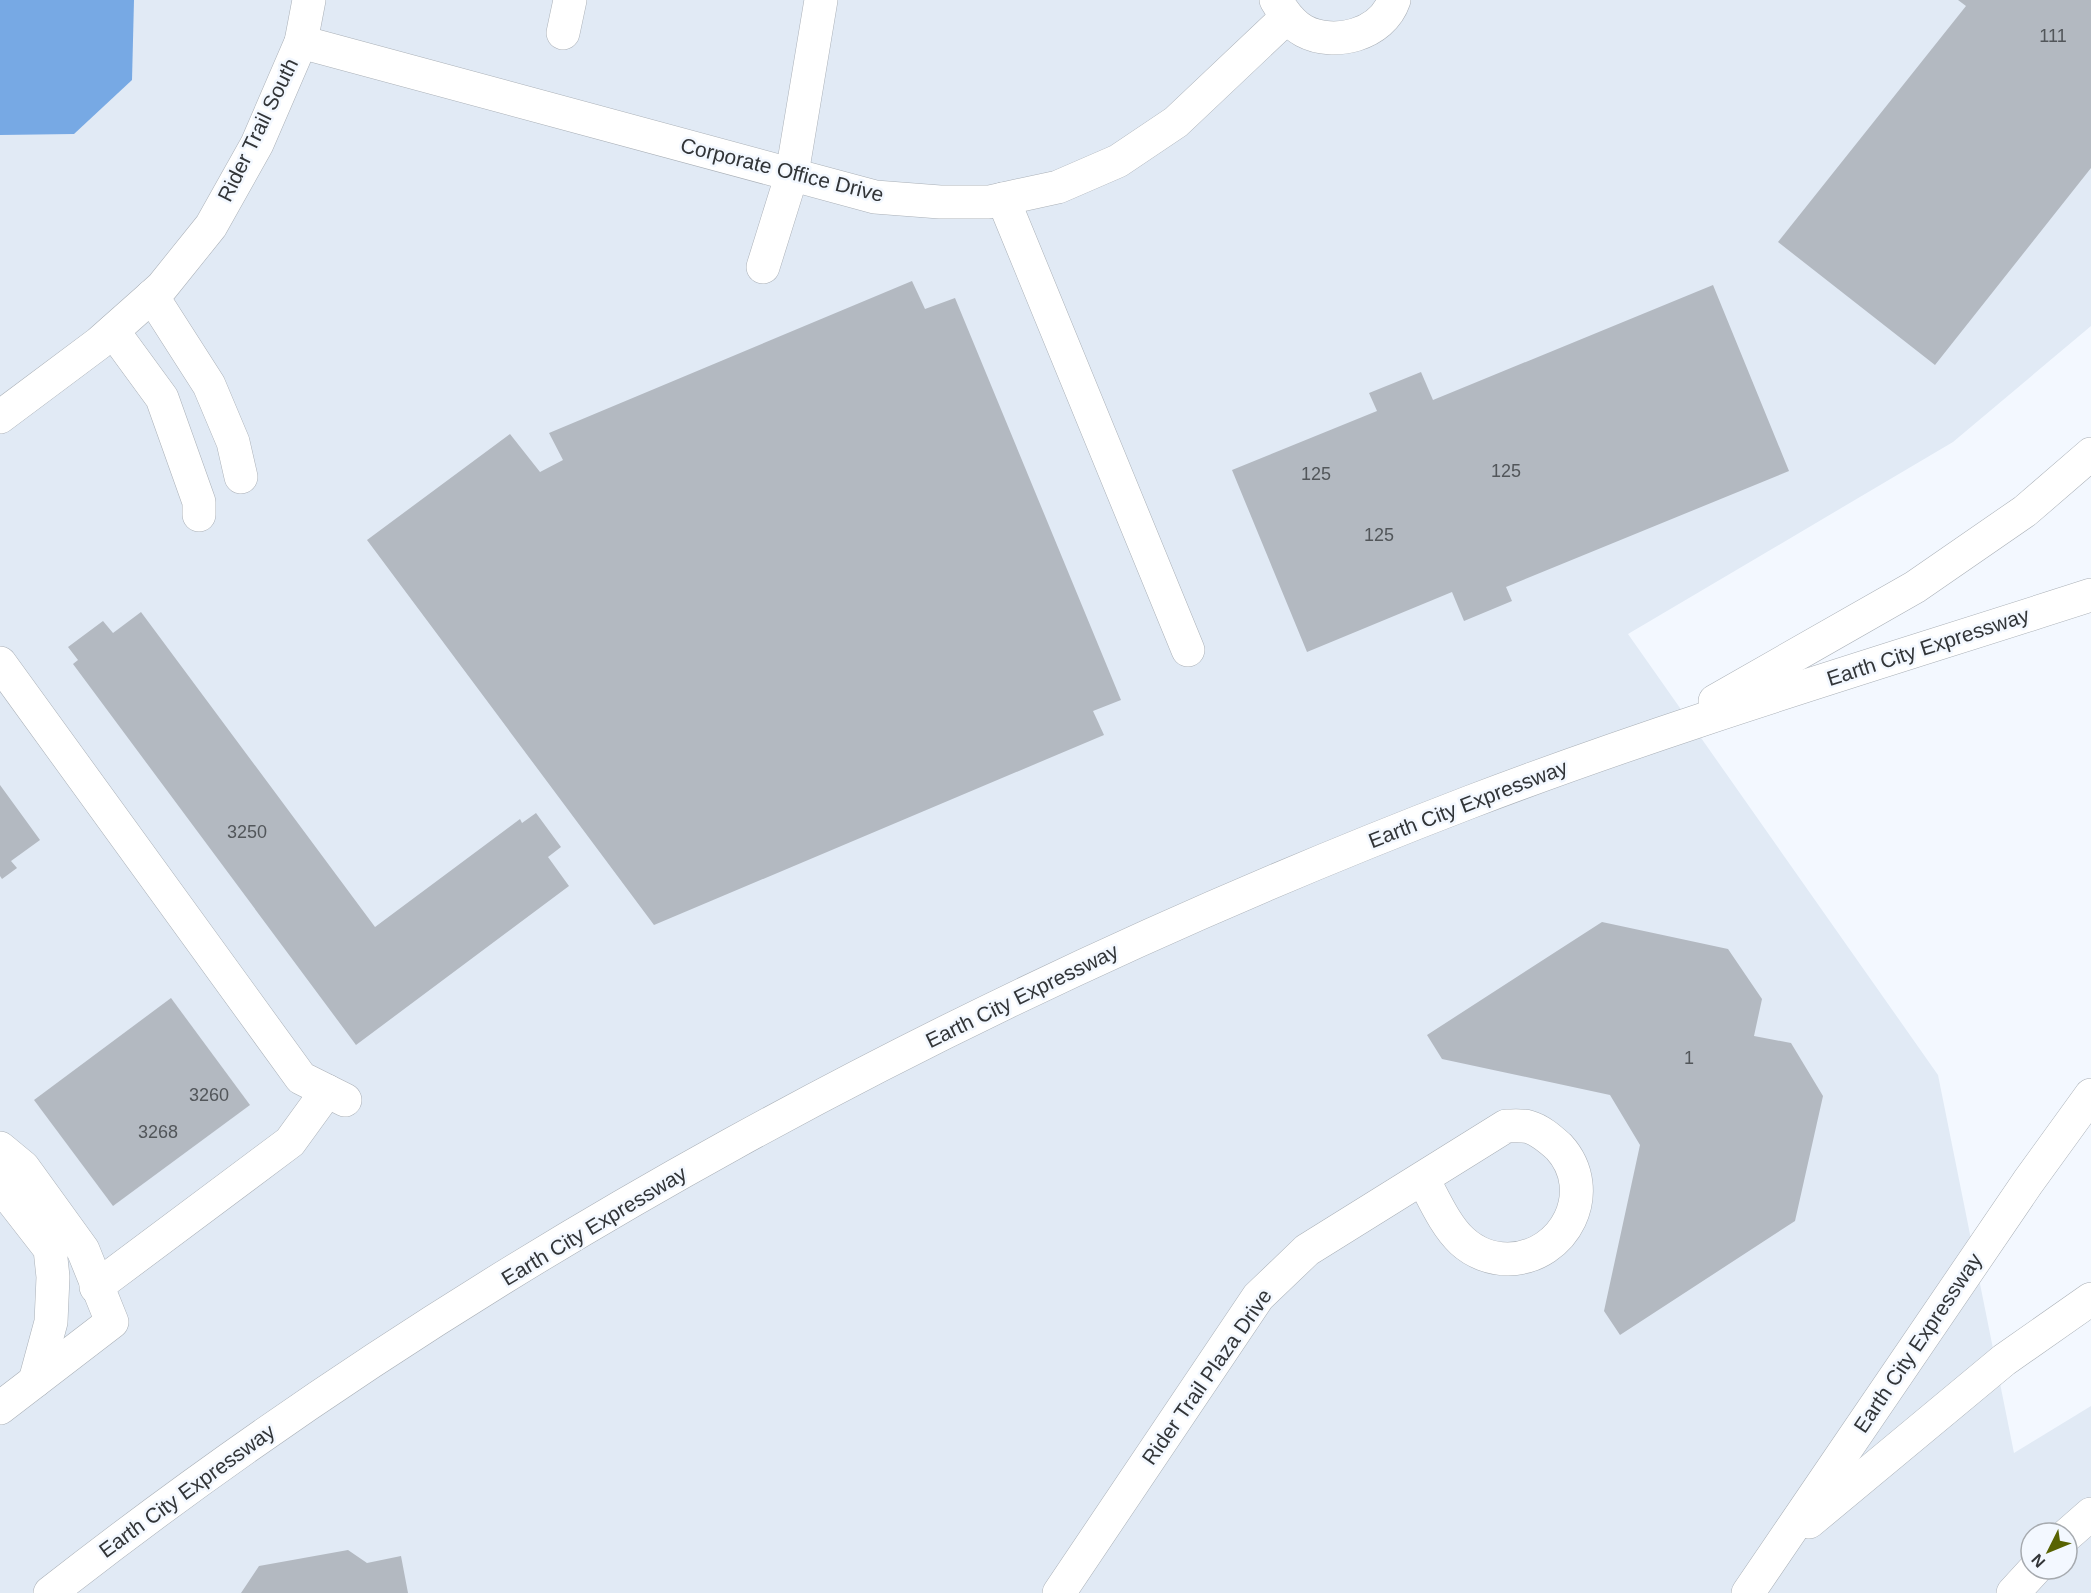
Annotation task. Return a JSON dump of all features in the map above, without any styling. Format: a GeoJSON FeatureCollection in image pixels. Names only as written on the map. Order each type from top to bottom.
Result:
{"type":"FeatureCollection","features":[{"type":"Feature","properties":{"kind":"main road","name":"Rider Trail South"},"geometry":{"type":"LineString","coordinates":[[0,417],[113,331],[152,296],[211,226],[257,144],[301,42],[309,0]]}},
{"type":"Feature","properties":{"kind":"main road"},"geometry":{"type":"LineString","coordinates":[[563,33],[570,0]]}},
{"type":"Feature","properties":{"kind":"main road"},"geometry":{"type":"LineString","coordinates":[[763,267],[792,174],[821,0]]}},
{"type":"Feature","properties":{"kind":"main road","name":"Corporate Office Drive"},"geometry":{"type":"LineString","coordinates":[[301,42],[875,196],[940,202],[989,202],[1058,187],[1118,161],[1176,122],[1281,9],[1303,31],[1323,38],[1343,39],[1363,32],[1380,21],[1394,0]]}},
{"type":"Feature","properties":{"kind":"main road"},"geometry":{"type":"LineString","coordinates":[[1003,199],[1188,650]]}},
{"type":"Feature","properties":{"kind":"main road"},"geometry":{"type":"LineString","coordinates":[[152,296],[209,385],[233,442],[240,477]]}},
{"type":"Feature","properties":{"kind":"main road"},"geometry":{"type":"LineString","coordinates":[[113,331],[162,398],[199,502],[198,515]]}},
{"type":"Feature","properties":{"kind":"main road"},"geometry":{"type":"LineString","coordinates":[[1654,736],[1915,587],[2025,511],[2091,454]]}},
{"type":"Feature","properties":{"kind":"main road","name":"Earth City Expressway"},"geometry":{"type":"LineString","coordinates":[[50,1593],[311,1403],[422,1330],[644,1194],[855,1078],[990,1010],[1228,900],[1470,802],[1654,736],[2091,595]]}},
{"type":"Feature","properties":{"kind":"main road"},"geometry":{"type":"LineString","coordinates":[[0,663],[301,1078],[336,1096],[290,1142],[96,1287]]}},
{"type":"Feature","properties":{"kind":"main road","name":"Earth City Expressway"},"geometry":{"type":"LineString","coordinates":[[1748,1593],[2028,1182],[2091,1095]]}},
{"type":"Feature","properties":{"kind":"main road","name":"Rider Trail Plaza Drive"},"geometry":{"type":"LineString","coordinates":[[1059,1593],[1258,1297],[1307,1250],[1506,1126],[1528,1127],[1549,1137],[1565,1154],[1575,1176],[1576,1199],[1569,1222],[1557,1239],[1540,1252],[1520,1259],[1499,1259],[1479,1253],[1462,1241],[1448,1224],[1423,1179]]}},
{"type":"Feature","properties":{"kind":"main road"},"geometry":{"type":"LineString","coordinates":[[0,1148],[23,1167],[83,1250],[112,1322],[0,1408]]}},
{"type":"Feature","properties":{"kind":"main road"},"geometry":{"type":"LineString","coordinates":[[0,1185],[50,1249],[53,1276],[51,1322],[35,1381]]}},
{"type":"Feature","properties":{"kind":"main road"},"geometry":{"type":"LineString","coordinates":[[1780,1546],[2004,1360],[2091,1299]]}},
{"type":"Feature","properties":{"kind":"main road"},"geometry":{"type":"LineString","coordinates":[[2079,1524],[2091,1514]]}},
{"type":"Feature","properties":{"kind":"main road"},"geometry":{"type":"LineString","coordinates":[[2013,1593],[2024,1581]]}},
{"type":"Feature","properties":{"kind":"shaded area"},"geometry":{"type":"Polygon","coordinates":[[[0,0],[2091,0],[2091,326],[1953,442],[1628,634],[1938,1075],[2014,1453],[2091,1406],[2091,1593],[0,1593],[0,0]]]}},
{"type":"Feature","properties":{"kind":"water"},"geometry":{"type":"Polygon","coordinates":[[[0,0],[134,0],[132,80],[74,134],[0,135],[0,0]]]}},
{"type":"Feature","properties":{"kind":"building"},"geometry":{"type":"Polygon","coordinates":[[[1958,0],[2091,0],[2091,168],[1935,365],[1778,242],[1966,6],[1958,0]]]}},
{"type":"Feature","properties":{"kind":"building"},"geometry":{"type":"Polygon","coordinates":[[[912,281],[925,309],[955,298],[1121,700],[1093,711],[1104,735],[654,925],[367,540],[510,434],[540,472],[563,460],[549,433],[912,281]]]}},
{"type":"Feature","properties":{"kind":"building"},"geometry":{"type":"Polygon","coordinates":[[[1713,285],[1789,471],[1506,587],[1512,601],[1464,621],[1452,592],[1307,652],[1232,470],[1377,411],[1369,393],[1421,372],[1433,400],[1713,285]]]}},
{"type":"Feature","properties":{"kind":"building"},"geometry":{"type":"Polygon","coordinates":[[[141,612],[375,927],[520,819],[522,823],[536,813],[561,847],[548,857],[569,886],[356,1045],[73,664],[78,660],[68,647],[103,621],[113,633],[141,612]]]}},
{"type":"Feature","properties":{"kind":"building"},"geometry":{"type":"Polygon","coordinates":[[[0,785],[40,840],[11,861],[17,868],[2,879],[0,876],[0,785]]]}},
{"type":"Feature","properties":{"kind":"building"},"geometry":{"type":"Polygon","coordinates":[[[1602,922],[1728,949],[1762,999],[1754,1036],[1791,1043],[1823,1096],[1795,1221],[1620,1335],[1604,1311],[1640,1145],[1610,1095],[1442,1059],[1427,1035],[1602,922]]]}},
{"type":"Feature","properties":{"kind":"building"},"geometry":{"type":"Polygon","coordinates":[[[171,998],[250,1105],[113,1206],[34,1100],[171,998]]]}},
{"type":"Feature","properties":{"kind":"building"},"geometry":{"type":"Polygon","coordinates":[[[348,1550],[367,1563],[401,1556],[408,1593],[241,1593],[259,1566],[348,1550]]]}}]}
